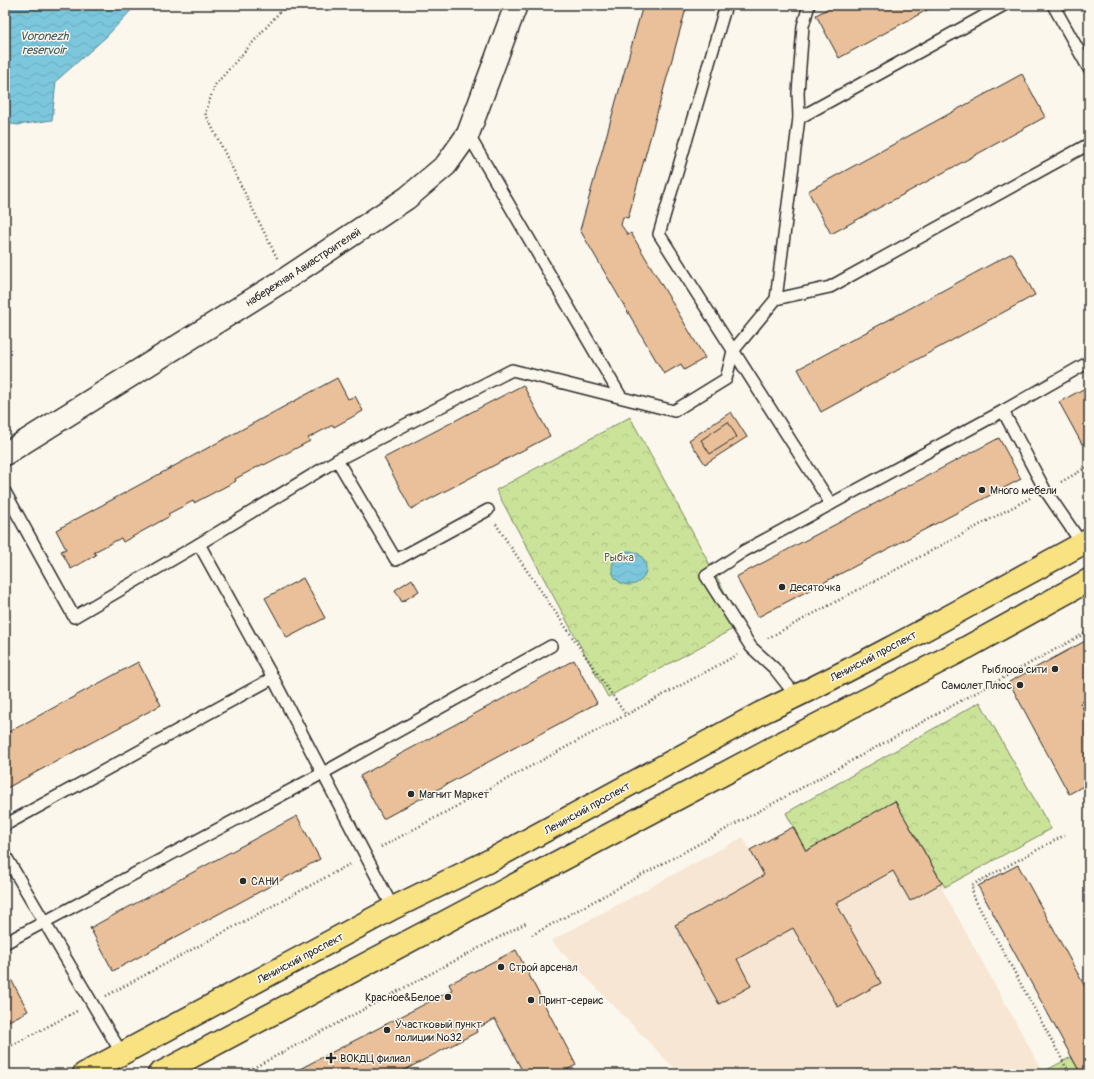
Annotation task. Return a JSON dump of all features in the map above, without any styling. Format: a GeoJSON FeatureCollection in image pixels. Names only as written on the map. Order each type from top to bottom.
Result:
{"type":"FeatureCollection","features":[{"type":"Feature","properties":{"kind":"main road","name":"Ленинский проспект"},"geometry":{"type":"LineString","coordinates":[[84,1074],[393,908],[494,859],[759,714],[944,620],[1086,542]]}},
{"type":"Feature","properties":{"kind":"main road"},"geometry":{"type":"LineString","coordinates":[[159,1074],[778,745],[966,648],[1089,580]]}},
{"type":"Feature","properties":{"kind":"street","name":"набережная Авиастроителей"},"geometry":{"type":"LineString","coordinates":[[5,454],[287,278],[407,198],[446,165],[468,134],[516,5]]}},
{"type":"Feature","properties":{"kind":"lane"},"geometry":{"type":"LineString","coordinates":[[726,5],[659,234],[831,504]]}},
{"type":"Feature","properties":{"kind":"lane"},"geometry":{"type":"LineString","coordinates":[[5,492],[74,617],[199,544],[337,460],[512,370],[674,411],[726,379],[733,351],[776,298],[799,118],[798,93],[803,26],[809,5]]}},
{"type":"Feature","properties":{"kind":"lane"},"geometry":{"type":"LineString","coordinates":[[799,118],[1004,5]]}},
{"type":"Feature","properties":{"kind":"lane"},"geometry":{"type":"LineString","coordinates":[[1053,5],[1089,69]]}},
{"type":"Feature","properties":{"kind":"lane"},"geometry":{"type":"LineString","coordinates":[[468,134],[621,397]]}},
{"type":"Feature","properties":{"kind":"lane"},"geometry":{"type":"LineString","coordinates":[[776,298],[830,287],[1089,144]]}},
{"type":"Feature","properties":{"kind":"lane"},"geometry":{"type":"LineString","coordinates":[[797,696],[774,668],[751,647],[706,576],[744,551],[1003,411],[1089,362]]}},
{"type":"Feature","properties":{"kind":"lane"},"geometry":{"type":"LineString","coordinates":[[1003,411],[1045,490],[1086,542]]}},
{"type":"Feature","properties":{"kind":"lane"},"geometry":{"type":"LineString","coordinates":[[337,460],[396,560],[488,510]]}},
{"type":"Feature","properties":{"kind":"lane"},"geometry":{"type":"LineString","coordinates":[[199,544],[273,678],[393,908]]}},
{"type":"Feature","properties":{"kind":"lane"},"geometry":{"type":"LineString","coordinates":[[5,943],[323,773],[551,646]]}},
{"type":"Feature","properties":{"kind":"lane"},"geometry":{"type":"LineString","coordinates":[[5,825],[273,678]]}},
{"type":"Feature","properties":{"kind":"lane"},"geometry":{"type":"LineString","coordinates":[[5,855],[122,1054]]}},
{"type":"Feature","properties":{"kind":"path"},"geometry":{"type":"LineString","coordinates":[[286,5],[214,85],[205,113],[287,278]]}},
{"type":"Feature","properties":{"kind":"path"},"geometry":{"type":"LineString","coordinates":[[5,1049],[92,1004],[751,647],[1089,466]]}},
{"type":"Feature","properties":{"kind":"path"},"geometry":{"type":"LineString","coordinates":[[488,510],[512,550],[626,715]]}},
{"type":"Feature","properties":{"kind":"path"},"geometry":{"type":"LineString","coordinates":[[532,935],[1089,631]]}},
{"type":"Feature","properties":{"kind":"path"},"geometry":{"type":"LineString","coordinates":[[1065,835],[972,885],[973,896],[1070,1074]]}},
{"type":"Feature","properties":{"kind":"path"},"geometry":{"type":"LineString","coordinates":[[242,1074],[526,923]]}},
{"type":"Feature","properties":{"kind":"shaded area"},"geometry":{"type":"Polygon","coordinates":[[[980,702],[1051,829],[942,889],[1043,1074],[680,1074],[551,941],[743,837],[750,850],[793,827],[786,813],[980,702]]]}},
{"type":"Feature","properties":{"kind":"green space","name":"Рыбка"},"geometry":{"type":"Polygon","coordinates":[[[630,417],[742,624],[608,697],[496,490],[630,417]]]}},
{"type":"Feature","properties":{"kind":"green space"},"geometry":{"type":"Polygon","coordinates":[[[980,702],[1051,829],[945,887],[895,801],[806,851],[786,813],[980,702]]]}},
{"type":"Feature","properties":{"kind":"green space"},"geometry":{"type":"Polygon","coordinates":[[[1071,1057],[1081,1074],[1043,1074],[1043,1072],[1071,1057]]]}},
{"type":"Feature","properties":{"kind":"water","name":"Voronezh reservoir"},"geometry":{"type":"Polygon","coordinates":[[[5,5],[136,5],[106,37],[56,81],[52,120],[18,125],[5,123],[5,5]]]}},
{"type":"Feature","properties":{"kind":"water"},"geometry":{"type":"Polygon","coordinates":[[[629,551],[641,556],[646,568],[641,580],[629,585],[617,580],[612,568],[617,556],[629,551]]]}},
{"type":"Feature","properties":{"kind":"building"},"geometry":{"type":"Polygon","coordinates":[[[643,5],[687,5],[628,218],[623,217],[621,225],[628,235],[631,233],[705,358],[684,370],[681,364],[664,374],[580,230],[643,5]]]}},
{"type":"Feature","properties":{"kind":"building"},"geometry":{"type":"Polygon","coordinates":[[[835,5],[936,5],[839,58],[816,15],[835,5]]]}},
{"type":"Feature","properties":{"kind":"building"},"geometry":{"type":"Polygon","coordinates":[[[1022,74],[1045,117],[831,234],[808,191],[1022,74]]]}},
{"type":"Feature","properties":{"kind":"building"},"geometry":{"type":"Polygon","coordinates":[[[1012,253],[1035,295],[821,412],[798,369],[1012,253]]]}},
{"type":"Feature","properties":{"kind":"building"},"geometry":{"type":"Polygon","coordinates":[[[337,378],[348,399],[355,396],[363,411],[334,427],[333,425],[308,438],[310,441],[235,479],[236,481],[194,503],[193,501],[168,514],[170,516],[123,542],[121,538],[94,552],[96,555],[71,569],[61,551],[66,549],[56,530],[337,378]]]}},
{"type":"Feature","properties":{"kind":"building"},"geometry":{"type":"Polygon","coordinates":[[[523,385],[550,436],[411,509],[384,458],[523,385]]]}},
{"type":"Feature","properties":{"kind":"building"},"geometry":{"type":"Polygon","coordinates":[[[1089,386],[1089,440],[1082,444],[1059,402],[1089,386]]]}},
{"type":"Feature","properties":{"kind":"building"},"geometry":{"type":"Polygon","coordinates":[[[731,412],[747,437],[705,464],[689,440],[731,412]]]}},
{"type":"Feature","properties":{"kind":"building"},"geometry":{"type":"Polygon","coordinates":[[[728,422],[737,437],[710,454],[701,440],[728,422]]]}},
{"type":"Feature","properties":{"kind":"building"},"geometry":{"type":"Polygon","coordinates":[[[999,438],[1021,479],[758,617],[736,577],[999,438]]]}},
{"type":"Feature","properties":{"kind":"building"},"geometry":{"type":"Polygon","coordinates":[[[303,578],[325,618],[287,638],[265,598],[303,578]]]}},
{"type":"Feature","properties":{"kind":"building"},"geometry":{"type":"Polygon","coordinates":[[[412,579],[419,591],[402,602],[395,590],[412,579]]]}},
{"type":"Feature","properties":{"kind":"building"},"geometry":{"type":"Polygon","coordinates":[[[1089,639],[1089,698],[1080,703],[1089,719],[1089,783],[1069,794],[1009,682],[1089,639]]]}},
{"type":"Feature","properties":{"kind":"building"},"geometry":{"type":"Polygon","coordinates":[[[574,660],[597,703],[383,819],[360,776],[574,660]]]}},
{"type":"Feature","properties":{"kind":"building"},"geometry":{"type":"Polygon","coordinates":[[[138,662],[161,705],[5,789],[5,734],[138,662]]]}},
{"type":"Feature","properties":{"kind":"building"},"geometry":{"type":"Polygon","coordinates":[[[895,801],[942,883],[910,901],[893,871],[836,903],[881,983],[838,1007],[793,928],[737,959],[751,986],[719,1004],[675,925],[764,875],[750,850],[793,827],[806,851],[895,801]]]}},
{"type":"Feature","properties":{"kind":"building"},"geometry":{"type":"Polygon","coordinates":[[[297,816],[320,859],[113,971],[90,928],[297,816]]]}},
{"type":"Feature","properties":{"kind":"building"},"geometry":{"type":"Polygon","coordinates":[[[1018,865],[1089,994],[1089,1074],[1081,1074],[978,886],[1018,865]]]}},
{"type":"Feature","properties":{"kind":"building"},"geometry":{"type":"Polygon","coordinates":[[[516,950],[576,1065],[559,1074],[524,1074],[495,1019],[476,1029],[477,1032],[397,1074],[290,1074],[452,990],[449,984],[516,950]]]}},
{"type":"Feature","properties":{"kind":"building"},"geometry":{"type":"Polygon","coordinates":[[[5,968],[28,1011],[5,1023],[5,968]]]}},
{"type":"Feature","properties":{"kind":"place","name":"Много мебели"},"geometry":{"type":"Point","coordinates":[982,490]}},
{"type":"Feature","properties":{"kind":"place","name":"Десяточка"},"geometry":{"type":"Point","coordinates":[782,587]}},
{"type":"Feature","properties":{"kind":"place","name":"Рыблоов сити"},"geometry":{"type":"Point","coordinates":[1055,669]}},
{"type":"Feature","properties":{"kind":"place","name":"Самолет Плюс"},"geometry":{"type":"Point","coordinates":[1020,685]}},
{"type":"Feature","properties":{"kind":"place","name":"Магнит Маркет"},"geometry":{"type":"Point","coordinates":[411,794]}},
{"type":"Feature","properties":{"kind":"place","name":"САНИ"},"geometry":{"type":"Point","coordinates":[243,881]}},
{"type":"Feature","properties":{"kind":"place","name":"Строй арсенал"},"geometry":{"type":"Point","coordinates":[501,967]}},
{"type":"Feature","properties":{"kind":"place","name":"Красное&Белое"},"geometry":{"type":"Point","coordinates":[448,997]}},
{"type":"Feature","properties":{"kind":"place","name":"Принт-сервис"},"geometry":{"type":"Point","coordinates":[531,1000]}},
{"type":"Feature","properties":{"kind":"place","name":"Участковый пункт полиции №32"},"geometry":{"type":"Point","coordinates":[387,1030]}},
{"type":"Feature","properties":{"kind":"place","name":"ВОКДЦ филиал"},"geometry":{"type":"Point","coordinates":[331,1058]}}]}
